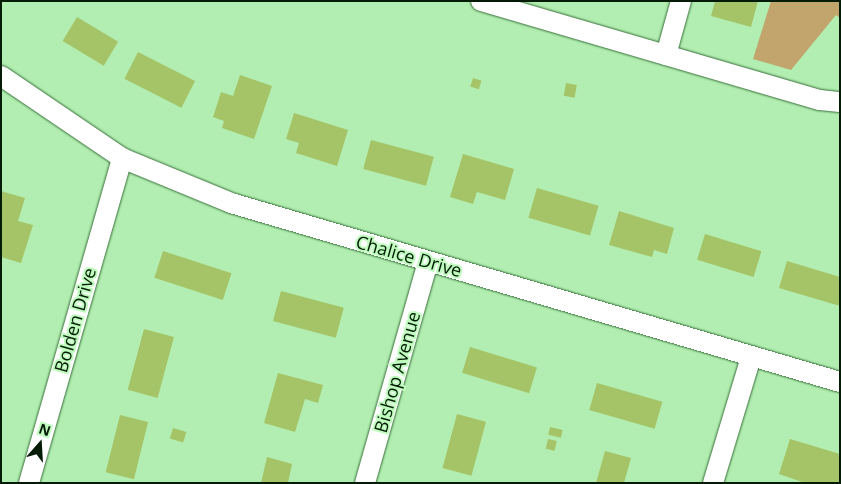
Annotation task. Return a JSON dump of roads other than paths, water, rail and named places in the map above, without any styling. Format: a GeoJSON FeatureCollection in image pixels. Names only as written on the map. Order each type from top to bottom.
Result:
{"type":"FeatureCollection","features":[{"type":"Feature","properties":{"kind":"street"},"geometry":{"type":"LineString","coordinates":[[481,1],[820,100],[840,102]]}},
{"type":"Feature","properties":{"kind":"street"},"geometry":{"type":"LineString","coordinates":[[666,55],[681,1]]}},
{"type":"Feature","properties":{"kind":"street","name":"Chalice Drive"},"geometry":{"type":"LineString","coordinates":[[1,76],[122,158],[231,204],[840,382]]}},
{"type":"Feature","properties":{"kind":"street","name":"Bolden Drive"},"geometry":{"type":"LineString","coordinates":[[29,483],[122,158]]}},
{"type":"Feature","properties":{"kind":"street","name":"Bishop Avenue"},"geometry":{"type":"LineString","coordinates":[[365,483],[428,262]]}},
{"type":"Feature","properties":{"kind":"street"},"geometry":{"type":"LineString","coordinates":[[713,483],[751,357]]}}]}
